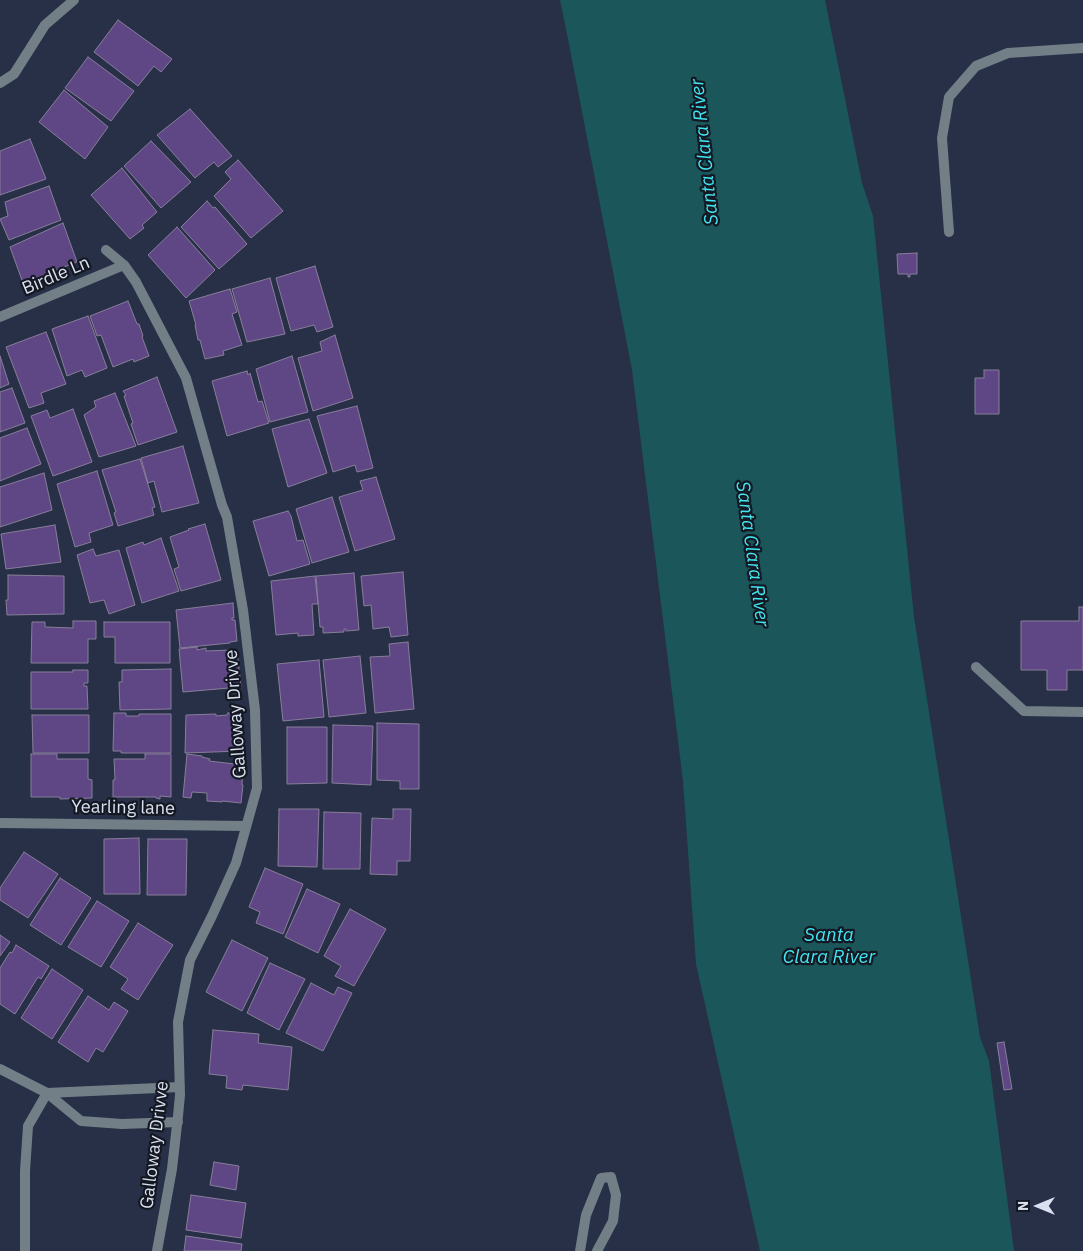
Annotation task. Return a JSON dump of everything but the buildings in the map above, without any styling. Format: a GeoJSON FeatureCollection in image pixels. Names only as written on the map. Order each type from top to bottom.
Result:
{"type":"FeatureCollection","features":[{"type":"Feature","properties":{"kind":"street"},"geometry":{"type":"LineString","coordinates":[[0,83],[14,74],[45,25],[74,0]]}},
{"type":"Feature","properties":{"kind":"street"},"geometry":{"type":"LineString","coordinates":[[949,232],[942,138],[949,97],[976,66],[1008,53],[1083,48]]}},
{"type":"Feature","properties":{"kind":"street","name":"Galloway Drivve"},"geometry":{"type":"LineString","coordinates":[[106,250],[124,265],[136,282],[186,378],[227,517],[243,610],[255,710],[257,788],[236,863],[190,960],[178,1022],[180,1087],[178,1122],[172,1169],[157,1251]]}},
{"type":"Feature","properties":{"kind":"street","name":"Birdle Ln"},"geometry":{"type":"LineString","coordinates":[[0,317],[124,265]]}},
{"type":"Feature","properties":{"kind":"street"},"geometry":{"type":"LineString","coordinates":[[976,667],[1024,711],[1083,712]]}},
{"type":"Feature","properties":{"kind":"street","name":"Yearling lane"},"geometry":{"type":"LineString","coordinates":[[0,823],[246,826]]}},
{"type":"Feature","properties":{"kind":"street"},"geometry":{"type":"LineString","coordinates":[[0,1069],[47,1092],[81,1121],[122,1124],[178,1122]]}},
{"type":"Feature","properties":{"kind":"street"},"geometry":{"type":"LineString","coordinates":[[47,1092],[180,1087]]}},
{"type":"Feature","properties":{"kind":"street"},"geometry":{"type":"LineString","coordinates":[[25,1251],[25,1172],[28,1126],[47,1092]]}},
{"type":"Feature","properties":{"kind":"street"},"geometry":{"type":"LineString","coordinates":[[580,1251],[586,1215],[601,1178],[611,1177],[616,1195],[612,1221],[597,1251]]}},
{"type":"Feature","properties":{"kind":"water","name":"Santa Clara River"},"geometry":{"type":"Polygon","coordinates":[[[560,0],[825,0],[862,183],[873,216],[914,617],[980,1037],[989,1061],[1014,1251],[760,1251],[696,964],[683,781],[632,370],[560,0]]]}}]}
